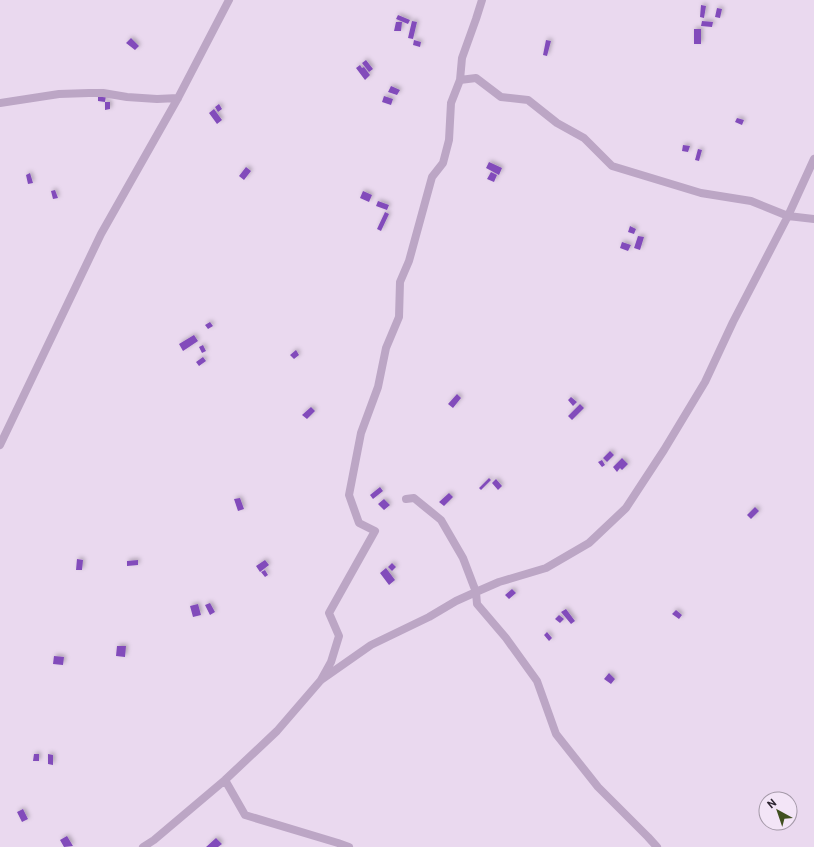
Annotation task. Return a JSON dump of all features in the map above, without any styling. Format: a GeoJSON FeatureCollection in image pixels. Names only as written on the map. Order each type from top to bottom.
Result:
{"type":"FeatureCollection","features":[{"type":"Feature","properties":{"kind":"street"},"geometry":{"type":"LineString","coordinates":[[0,445],[101,234],[178,98],[229,0]]}},
{"type":"Feature","properties":{"kind":"street"},"geometry":{"type":"LineString","coordinates":[[143,847],[154,840],[225,780],[277,731],[321,680],[331,662],[339,636],[329,613],[375,531],[359,522],[349,494],[361,433],[368,409],[378,387],[386,348],[399,317],[400,282],[409,261],[432,177],[443,163],[449,140],[451,103],[460,80],[462,58],[482,0]]}},
{"type":"Feature","properties":{"kind":"street"},"geometry":{"type":"LineString","coordinates":[[460,80],[476,78],[500,97],[528,100],[557,123],[584,138],[612,166],[701,193],[751,201],[788,216],[814,219]]}},
{"type":"Feature","properties":{"kind":"street"},"geometry":{"type":"LineString","coordinates":[[0,103],[59,94],[89,93],[157,99],[178,98]]}},
{"type":"Feature","properties":{"kind":"street"},"geometry":{"type":"LineString","coordinates":[[321,680],[371,645],[476,592],[499,582],[546,568],[589,543],[626,508],[664,450],[705,382],[759,270],[788,216],[814,159]]}},
{"type":"Feature","properties":{"kind":"street"},"geometry":{"type":"LineString","coordinates":[[406,499],[414,498],[441,520],[463,558],[476,592],[477,604],[506,638],[537,681],[556,734],[598,787],[656,847]]}},
{"type":"Feature","properties":{"kind":"street"},"geometry":{"type":"LineString","coordinates":[[225,780],[245,815],[338,842],[349,847]]}},
{"type":"Feature","properties":{"kind":"building"},"geometry":{"type":"Polygon","coordinates":[[[701,5],[706,6],[704,18],[700,17],[701,5]]]}},
{"type":"Feature","properties":{"kind":"building"},"geometry":{"type":"Polygon","coordinates":[[[717,8],[722,9],[720,18],[715,17],[717,8]]]}},
{"type":"Feature","properties":{"kind":"building"},"geometry":{"type":"Polygon","coordinates":[[[398,15],[410,20],[408,24],[396,19],[398,15]]]}},
{"type":"Feature","properties":{"kind":"building"},"geometry":{"type":"Polygon","coordinates":[[[412,21],[417,22],[413,39],[408,38],[412,21]]]}},
{"type":"Feature","properties":{"kind":"building"},"geometry":{"type":"Polygon","coordinates":[[[702,21],[713,22],[712,27],[701,26],[702,21]]]}},
{"type":"Feature","properties":{"kind":"building"},"geometry":{"type":"Polygon","coordinates":[[[396,22],[402,22],[401,31],[394,31],[396,22]]]}},
{"type":"Feature","properties":{"kind":"building"},"geometry":{"type":"Polygon","coordinates":[[[694,29],[701,29],[701,44],[694,44],[694,29]]]}},
{"type":"Feature","properties":{"kind":"building"},"geometry":{"type":"Polygon","coordinates":[[[131,38],[139,46],[135,50],[126,43],[131,38]]]}},
{"type":"Feature","properties":{"kind":"building"},"geometry":{"type":"Polygon","coordinates":[[[414,40],[421,42],[420,47],[413,45],[414,40]]]}},
{"type":"Feature","properties":{"kind":"building"},"geometry":{"type":"Polygon","coordinates":[[[546,40],[551,41],[547,56],[543,55],[546,40]]]}},
{"type":"Feature","properties":{"kind":"building"},"geometry":{"type":"Polygon","coordinates":[[[366,60],[373,69],[369,72],[362,63],[366,60]]]}},
{"type":"Feature","properties":{"kind":"building"},"geometry":{"type":"Polygon","coordinates":[[[360,65],[362,68],[364,67],[370,75],[365,80],[356,68],[360,65]]]}},
{"type":"Feature","properties":{"kind":"building"},"geometry":{"type":"Polygon","coordinates":[[[391,86],[400,90],[397,95],[388,92],[391,86]]]}},
{"type":"Feature","properties":{"kind":"building"},"geometry":{"type":"Polygon","coordinates":[[[98,94],[106,95],[105,102],[98,101],[98,94]]]}},
{"type":"Feature","properties":{"kind":"building"},"geometry":{"type":"Polygon","coordinates":[[[384,96],[393,99],[391,105],[382,102],[384,96]]]}},
{"type":"Feature","properties":{"kind":"building"},"geometry":{"type":"Polygon","coordinates":[[[105,102],[110,102],[110,109],[105,110],[105,102]]]}},
{"type":"Feature","properties":{"kind":"building"},"geometry":{"type":"Polygon","coordinates":[[[219,104],[222,109],[218,112],[215,107],[219,104]]]}},
{"type":"Feature","properties":{"kind":"building"},"geometry":{"type":"Polygon","coordinates":[[[214,109],[222,120],[217,124],[209,113],[214,109]]]}},
{"type":"Feature","properties":{"kind":"building"},"geometry":{"type":"Polygon","coordinates":[[[737,118],[744,120],[742,125],[735,122],[737,118]]]}},
{"type":"Feature","properties":{"kind":"building"},"geometry":{"type":"Polygon","coordinates":[[[683,145],[690,146],[688,152],[682,151],[683,145]]]}},
{"type":"Feature","properties":{"kind":"building"},"geometry":{"type":"Polygon","coordinates":[[[698,149],[702,150],[699,161],[695,160],[698,149]]]}},
{"type":"Feature","properties":{"kind":"building"},"geometry":{"type":"Polygon","coordinates":[[[489,162],[502,168],[499,175],[486,168],[489,162]]]}},
{"type":"Feature","properties":{"kind":"building"},"geometry":{"type":"Polygon","coordinates":[[[246,167],[251,171],[244,180],[239,176],[246,167]]]}},
{"type":"Feature","properties":{"kind":"building"},"geometry":{"type":"Polygon","coordinates":[[[491,172],[497,175],[494,182],[487,179],[491,172]]]}},
{"type":"Feature","properties":{"kind":"building"},"geometry":{"type":"Polygon","coordinates":[[[30,173],[33,183],[28,184],[26,175],[30,173]]]}},
{"type":"Feature","properties":{"kind":"building"},"geometry":{"type":"Polygon","coordinates":[[[55,190],[58,198],[53,199],[51,191],[55,190]]]}},
{"type":"Feature","properties":{"kind":"building"},"geometry":{"type":"Polygon","coordinates":[[[363,191],[372,195],[369,202],[360,198],[363,191]]]}},
{"type":"Feature","properties":{"kind":"building"},"geometry":{"type":"Polygon","coordinates":[[[378,201],[389,205],[387,210],[376,206],[378,201]]]}},
{"type":"Feature","properties":{"kind":"building"},"geometry":{"type":"Polygon","coordinates":[[[385,212],[389,214],[381,231],[377,229],[385,212]]]}},
{"type":"Feature","properties":{"kind":"building"},"geometry":{"type":"Polygon","coordinates":[[[630,226],[636,229],[634,234],[628,232],[630,226]]]}},
{"type":"Feature","properties":{"kind":"building"},"geometry":{"type":"Polygon","coordinates":[[[638,236],[644,237],[640,250],[634,248],[638,236]]]}},
{"type":"Feature","properties":{"kind":"building"},"geometry":{"type":"Polygon","coordinates":[[[622,242],[631,245],[628,251],[620,248],[622,242]]]}},
{"type":"Feature","properties":{"kind":"building"},"geometry":{"type":"Polygon","coordinates":[[[210,322],[213,326],[208,329],[205,325],[210,322]]]}},
{"type":"Feature","properties":{"kind":"building"},"geometry":{"type":"Polygon","coordinates":[[[194,335],[198,341],[183,351],[179,344],[194,335]]]}},
{"type":"Feature","properties":{"kind":"building"},"geometry":{"type":"Polygon","coordinates":[[[203,345],[206,351],[202,353],[199,347],[203,345]]]}},
{"type":"Feature","properties":{"kind":"building"},"geometry":{"type":"Polygon","coordinates":[[[296,350],[299,355],[294,359],[290,355],[296,350]]]}},
{"type":"Feature","properties":{"kind":"building"},"geometry":{"type":"Polygon","coordinates":[[[203,357],[206,361],[199,366],[196,362],[203,357]]]}},
{"type":"Feature","properties":{"kind":"building"},"geometry":{"type":"Polygon","coordinates":[[[457,394],[461,398],[453,408],[448,404],[457,394]]]}},
{"type":"Feature","properties":{"kind":"building"},"geometry":{"type":"Polygon","coordinates":[[[571,397],[577,402],[573,406],[568,400],[571,397]]]}},
{"type":"Feature","properties":{"kind":"building"},"geometry":{"type":"Polygon","coordinates":[[[580,404],[584,408],[572,420],[568,416],[580,404]]]}},
{"type":"Feature","properties":{"kind":"building"},"geometry":{"type":"Polygon","coordinates":[[[311,407],[315,411],[307,419],[302,415],[311,407]]]}},
{"type":"Feature","properties":{"kind":"building"},"geometry":{"type":"Polygon","coordinates":[[[610,451],[614,455],[607,462],[603,458],[610,451]]]}},
{"type":"Feature","properties":{"kind":"building"},"geometry":{"type":"Polygon","coordinates":[[[622,458],[628,464],[622,470],[620,468],[617,472],[613,467],[622,458]]]}},
{"type":"Feature","properties":{"kind":"building"},"geometry":{"type":"Polygon","coordinates":[[[602,460],[605,465],[602,467],[598,462],[602,460]]]}},
{"type":"Feature","properties":{"kind":"building"},"geometry":{"type":"Polygon","coordinates":[[[489,478],[491,480],[481,490],[479,488],[489,478]]]}},
{"type":"Feature","properties":{"kind":"building"},"geometry":{"type":"Polygon","coordinates":[[[496,479],[502,486],[498,490],[492,483],[496,479]]]}},
{"type":"Feature","properties":{"kind":"building"},"geometry":{"type":"Polygon","coordinates":[[[380,487],[383,491],[373,499],[370,495],[380,487]]]}},
{"type":"Feature","properties":{"kind":"building"},"geometry":{"type":"Polygon","coordinates":[[[449,493],[453,497],[444,506],[439,502],[449,493]]]}},
{"type":"Feature","properties":{"kind":"building"},"geometry":{"type":"Polygon","coordinates":[[[240,498],[244,509],[238,511],[234,499],[240,498]]]}},
{"type":"Feature","properties":{"kind":"building"},"geometry":{"type":"Polygon","coordinates":[[[384,499],[390,505],[384,510],[378,504],[384,499]]]}},
{"type":"Feature","properties":{"kind":"building"},"geometry":{"type":"Polygon","coordinates":[[[755,507],[759,511],[751,519],[747,515],[755,507]]]}},
{"type":"Feature","properties":{"kind":"building"},"geometry":{"type":"Polygon","coordinates":[[[77,559],[83,560],[82,570],[76,570],[77,559]]]}},
{"type":"Feature","properties":{"kind":"building"},"geometry":{"type":"Polygon","coordinates":[[[138,560],[138,565],[127,566],[127,561],[138,560]]]}},
{"type":"Feature","properties":{"kind":"building"},"geometry":{"type":"Polygon","coordinates":[[[265,560],[269,565],[260,572],[256,566],[265,560]]]}},
{"type":"Feature","properties":{"kind":"building"},"geometry":{"type":"Polygon","coordinates":[[[392,563],[396,567],[392,571],[388,567],[392,563]]]}},
{"type":"Feature","properties":{"kind":"building"},"geometry":{"type":"Polygon","coordinates":[[[386,568],[395,580],[389,585],[380,573],[386,568]]]}},
{"type":"Feature","properties":{"kind":"building"},"geometry":{"type":"Polygon","coordinates":[[[265,570],[268,575],[265,577],[261,572],[265,570]]]}},
{"type":"Feature","properties":{"kind":"building"},"geometry":{"type":"Polygon","coordinates":[[[512,589],[516,593],[509,599],[505,595],[512,589]]]}},
{"type":"Feature","properties":{"kind":"building"},"geometry":{"type":"Polygon","coordinates":[[[210,603],[215,612],[210,615],[205,605],[210,603]]]}},
{"type":"Feature","properties":{"kind":"building"},"geometry":{"type":"Polygon","coordinates":[[[198,604],[201,615],[193,617],[190,606],[198,604]]]}},
{"type":"Feature","properties":{"kind":"building"},"geometry":{"type":"Polygon","coordinates":[[[566,609],[575,621],[571,624],[561,612],[566,609]]]}},
{"type":"Feature","properties":{"kind":"building"},"geometry":{"type":"Polygon","coordinates":[[[676,610],[682,615],[679,619],[672,614],[676,610]]]}},
{"type":"Feature","properties":{"kind":"building"},"geometry":{"type":"Polygon","coordinates":[[[559,615],[564,619],[560,623],[555,619],[559,615]]]}},
{"type":"Feature","properties":{"kind":"building"},"geometry":{"type":"Polygon","coordinates":[[[547,632],[552,638],[549,641],[544,635],[547,632]]]}},
{"type":"Feature","properties":{"kind":"building"},"geometry":{"type":"Polygon","coordinates":[[[117,646],[126,646],[125,657],[116,656],[117,646]]]}},
{"type":"Feature","properties":{"kind":"building"},"geometry":{"type":"Polygon","coordinates":[[[54,656],[64,657],[63,665],[53,664],[54,656]]]}},
{"type":"Feature","properties":{"kind":"building"},"geometry":{"type":"Polygon","coordinates":[[[609,673],[615,679],[611,684],[604,679],[609,673]]]}},
{"type":"Feature","properties":{"kind":"building"},"geometry":{"type":"Polygon","coordinates":[[[34,754],[39,754],[39,761],[33,761],[34,754]]]}},
{"type":"Feature","properties":{"kind":"building"},"geometry":{"type":"Polygon","coordinates":[[[48,754],[53,755],[53,765],[48,764],[48,754]]]}},
{"type":"Feature","properties":{"kind":"building"},"geometry":{"type":"Polygon","coordinates":[[[23,809],[28,819],[22,822],[17,812],[23,809]]]}},
{"type":"Feature","properties":{"kind":"building"},"geometry":{"type":"Polygon","coordinates":[[[67,836],[73,846],[64,847],[60,840],[67,836]]]}},
{"type":"Feature","properties":{"kind":"building"},"geometry":{"type":"Polygon","coordinates":[[[216,838],[222,844],[218,847],[206,847],[216,838]]]}}]}
